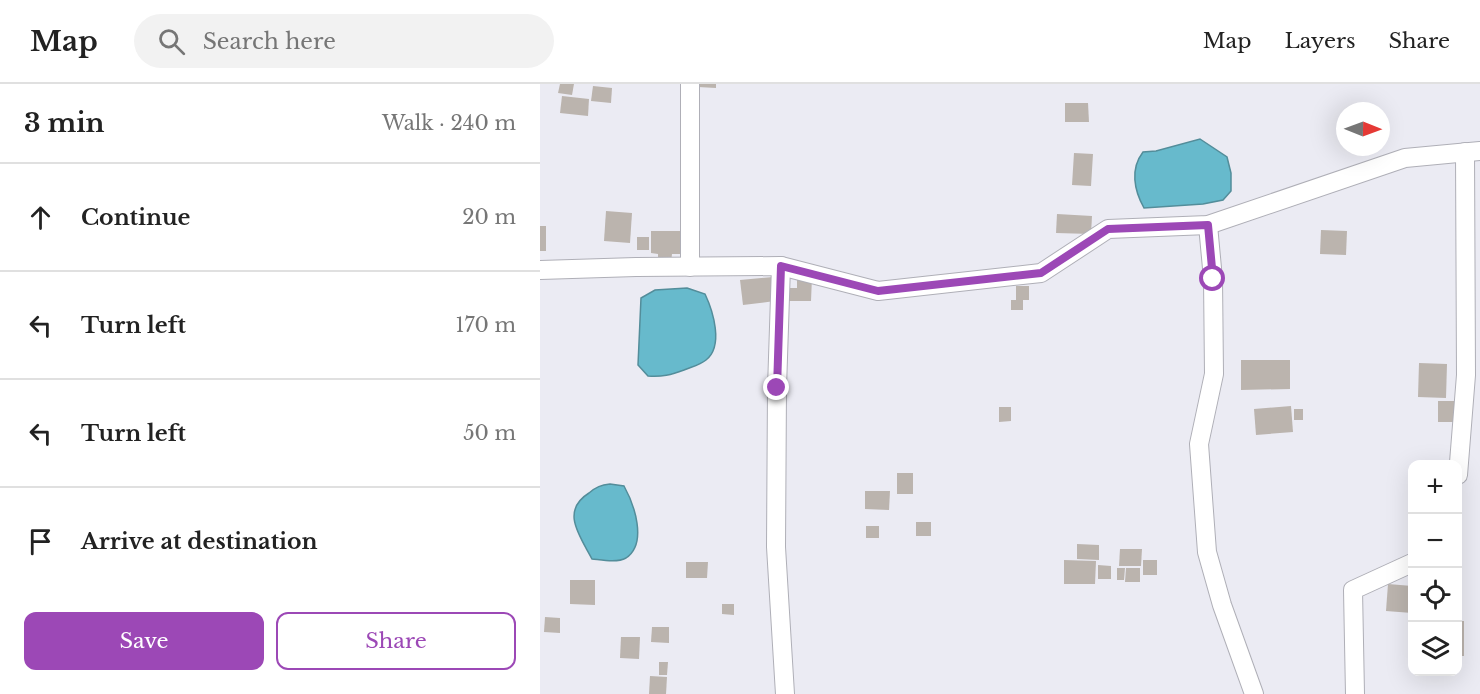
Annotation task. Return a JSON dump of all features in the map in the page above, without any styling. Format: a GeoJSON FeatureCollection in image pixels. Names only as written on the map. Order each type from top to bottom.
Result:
{"type":"FeatureCollection","features":[{"type":"Feature","properties":{"kind":"street"},"geometry":{"type":"LineString","coordinates":[[690,84],[690,267]]}},
{"type":"Feature","properties":{"kind":"street"},"geometry":{"type":"LineString","coordinates":[[540,270],[781,266],[878,291],[1041,273],[1108,229],[1208,225],[1405,158],[1472,151],[1466,375],[1459,460]]}},
{"type":"Feature","properties":{"kind":"street"},"geometry":{"type":"LineString","coordinates":[[1208,225],[1213,279],[1214,374],[1199,444],[1207,552],[1222,605],[1254,694]]}},
{"type":"Feature","properties":{"kind":"street"},"geometry":{"type":"LineString","coordinates":[[781,266],[777,388],[776,547],[785,694]]}},
{"type":"Feature","properties":{"kind":"street"},"geometry":{"type":"LineString","coordinates":[[1355,694],[1353,590],[1408,565]]}},
{"type":"Feature","properties":{"kind":"water"},"geometry":{"type":"Polygon","coordinates":[[[1200,139],[1227,157],[1231,173],[1231,191],[1223,200],[1203,204],[1144,208],[1135,180],[1136,165],[1143,152],[1156,151],[1200,139]]]}},
{"type":"Feature","properties":{"kind":"water"},"geometry":{"type":"Polygon","coordinates":[[[687,288],[705,294],[714,319],[715,346],[711,354],[701,363],[671,374],[648,376],[638,365],[641,298],[655,290],[687,288]]]}},
{"type":"Feature","properties":{"kind":"water"},"geometry":{"type":"Polygon","coordinates":[[[610,484],[624,486],[628,494],[637,523],[636,543],[633,551],[622,560],[592,559],[578,533],[574,516],[580,500],[594,489],[610,484]]]}},
{"type":"Feature","properties":{"kind":"building"},"geometry":{"type":"Polygon","coordinates":[[[560,84],[574,84],[572,95],[558,93],[560,84]]]}},
{"type":"Feature","properties":{"kind":"building"},"geometry":{"type":"Polygon","coordinates":[[[698,84],[716,84],[716,88],[698,87],[698,84]]]}},
{"type":"Feature","properties":{"kind":"building"},"geometry":{"type":"Polygon","coordinates":[[[593,86],[612,88],[611,103],[591,101],[593,86]]]}},
{"type":"Feature","properties":{"kind":"building"},"geometry":{"type":"Polygon","coordinates":[[[562,96],[589,99],[588,116],[560,113],[562,96]]]}},
{"type":"Feature","properties":{"kind":"building"},"geometry":{"type":"Polygon","coordinates":[[[1065,103],[1088,103],[1089,122],[1065,122],[1065,103]]]}},
{"type":"Feature","properties":{"kind":"building"},"geometry":{"type":"Polygon","coordinates":[[[1074,153],[1093,154],[1091,186],[1072,185],[1074,153]]]}},
{"type":"Feature","properties":{"kind":"building"},"geometry":{"type":"Polygon","coordinates":[[[606,211],[632,213],[630,243],[604,241],[606,211]]]}},
{"type":"Feature","properties":{"kind":"building"},"geometry":{"type":"Polygon","coordinates":[[[1057,214],[1092,216],[1091,234],[1056,233],[1057,214]]]}},
{"type":"Feature","properties":{"kind":"building"},"geometry":{"type":"Polygon","coordinates":[[[540,226],[546,226],[546,251],[540,251],[540,226]]]}},
{"type":"Feature","properties":{"kind":"building"},"geometry":{"type":"Polygon","coordinates":[[[1321,230],[1347,231],[1346,255],[1320,254],[1321,230]]]}},
{"type":"Feature","properties":{"kind":"building"},"geometry":{"type":"Polygon","coordinates":[[[651,231],[681,231],[681,254],[672,254],[671,263],[658,263],[658,254],[651,253],[651,231]]]}},
{"type":"Feature","properties":{"kind":"building"},"geometry":{"type":"Polygon","coordinates":[[[637,237],[649,237],[649,250],[637,250],[637,237]]]}},
{"type":"Feature","properties":{"kind":"building"},"geometry":{"type":"Polygon","coordinates":[[[773,277],[775,301],[743,305],[740,280],[773,277]]]}},
{"type":"Feature","properties":{"kind":"building"},"geometry":{"type":"Polygon","coordinates":[[[797,277],[812,277],[811,301],[782,301],[782,288],[797,288],[797,277]]]}},
{"type":"Feature","properties":{"kind":"building"},"geometry":{"type":"Polygon","coordinates":[[[1016,286],[1029,286],[1029,300],[1023,300],[1023,310],[1011,310],[1011,300],[1016,300],[1016,286]]]}},
{"type":"Feature","properties":{"kind":"building"},"geometry":{"type":"Polygon","coordinates":[[[1241,360],[1290,360],[1290,389],[1241,390],[1241,360]]]}},
{"type":"Feature","properties":{"kind":"building"},"geometry":{"type":"Polygon","coordinates":[[[1419,363],[1447,364],[1446,398],[1418,397],[1419,363]]]}},
{"type":"Feature","properties":{"kind":"building"},"geometry":{"type":"Polygon","coordinates":[[[1438,401],[1454,401],[1454,422],[1438,422],[1438,401]]]}},
{"type":"Feature","properties":{"kind":"building"},"geometry":{"type":"Polygon","coordinates":[[[1291,406],[1293,432],[1256,435],[1254,409],[1291,406]]]}},
{"type":"Feature","properties":{"kind":"building"},"geometry":{"type":"Polygon","coordinates":[[[999,407],[1011,407],[1011,421],[999,422],[999,407]]]}},
{"type":"Feature","properties":{"kind":"building"},"geometry":{"type":"Polygon","coordinates":[[[1294,409],[1303,409],[1303,420],[1294,420],[1294,409]]]}},
{"type":"Feature","properties":{"kind":"building"},"geometry":{"type":"Polygon","coordinates":[[[897,473],[913,473],[913,494],[897,494],[897,473]]]}},
{"type":"Feature","properties":{"kind":"building"},"geometry":{"type":"Polygon","coordinates":[[[865,491],[890,491],[889,510],[865,509],[865,491]]]}},
{"type":"Feature","properties":{"kind":"building"},"geometry":{"type":"Polygon","coordinates":[[[916,522],[931,522],[931,536],[916,536],[916,522]]]}},
{"type":"Feature","properties":{"kind":"building"},"geometry":{"type":"Polygon","coordinates":[[[866,526],[879,526],[879,538],[866,538],[866,526]]]}},
{"type":"Feature","properties":{"kind":"building"},"geometry":{"type":"Polygon","coordinates":[[[1077,544],[1099,545],[1099,560],[1077,559],[1077,544]]]}},
{"type":"Feature","properties":{"kind":"building"},"geometry":{"type":"Polygon","coordinates":[[[1120,549],[1142,549],[1141,566],[1119,566],[1120,549]]]}},
{"type":"Feature","properties":{"kind":"building"},"geometry":{"type":"Polygon","coordinates":[[[1064,560],[1096,561],[1095,584],[1064,584],[1064,560]]]}},
{"type":"Feature","properties":{"kind":"building"},"geometry":{"type":"Polygon","coordinates":[[[1143,560],[1157,560],[1157,575],[1143,575],[1143,560]]]}},
{"type":"Feature","properties":{"kind":"building"},"geometry":{"type":"Polygon","coordinates":[[[686,562],[708,562],[707,578],[686,578],[686,562]]]}},
{"type":"Feature","properties":{"kind":"building"},"geometry":{"type":"Polygon","coordinates":[[[1098,565],[1111,566],[1111,579],[1098,579],[1098,565]]]}},
{"type":"Feature","properties":{"kind":"building"},"geometry":{"type":"Polygon","coordinates":[[[1117,568],[1125,568],[1124,580],[1117,580],[1117,568]]]}},
{"type":"Feature","properties":{"kind":"building"},"geometry":{"type":"Polygon","coordinates":[[[1126,568],[1140,568],[1140,582],[1125,582],[1126,568]]]}},
{"type":"Feature","properties":{"kind":"building"},"geometry":{"type":"Polygon","coordinates":[[[570,580],[595,580],[595,605],[570,604],[570,580]]]}},
{"type":"Feature","properties":{"kind":"building"},"geometry":{"type":"Polygon","coordinates":[[[1388,584],[1408,586],[1408,613],[1386,611],[1388,584]]]}},
{"type":"Feature","properties":{"kind":"building"},"geometry":{"type":"Polygon","coordinates":[[[722,604],[734,604],[734,615],[722,614],[722,604]]]}},
{"type":"Feature","properties":{"kind":"building"},"geometry":{"type":"Polygon","coordinates":[[[545,617],[560,618],[560,633],[544,632],[545,617]]]}},
{"type":"Feature","properties":{"kind":"building"},"geometry":{"type":"Polygon","coordinates":[[[1462,621],[1464,621],[1464,656],[1462,656],[1462,621]]]}},
{"type":"Feature","properties":{"kind":"building"},"geometry":{"type":"Polygon","coordinates":[[[652,627],[669,627],[669,643],[651,642],[652,627]]]}},
{"type":"Feature","properties":{"kind":"building"},"geometry":{"type":"Polygon","coordinates":[[[621,637],[640,637],[639,659],[620,658],[621,637]]]}},
{"type":"Feature","properties":{"kind":"building"},"geometry":{"type":"Polygon","coordinates":[[[659,662],[668,662],[667,675],[659,675],[659,662]]]}},
{"type":"Feature","properties":{"kind":"building"},"geometry":{"type":"Polygon","coordinates":[[[650,676],[667,677],[666,694],[649,694],[650,676]]]}},
{"type":"Feature","properties":{"kind":"route"},"geometry":{"type":"LineString","coordinates":[[777,388],[781,266],[878,291],[1041,273],[1108,229],[1208,225],[1213,279]]}}]}
